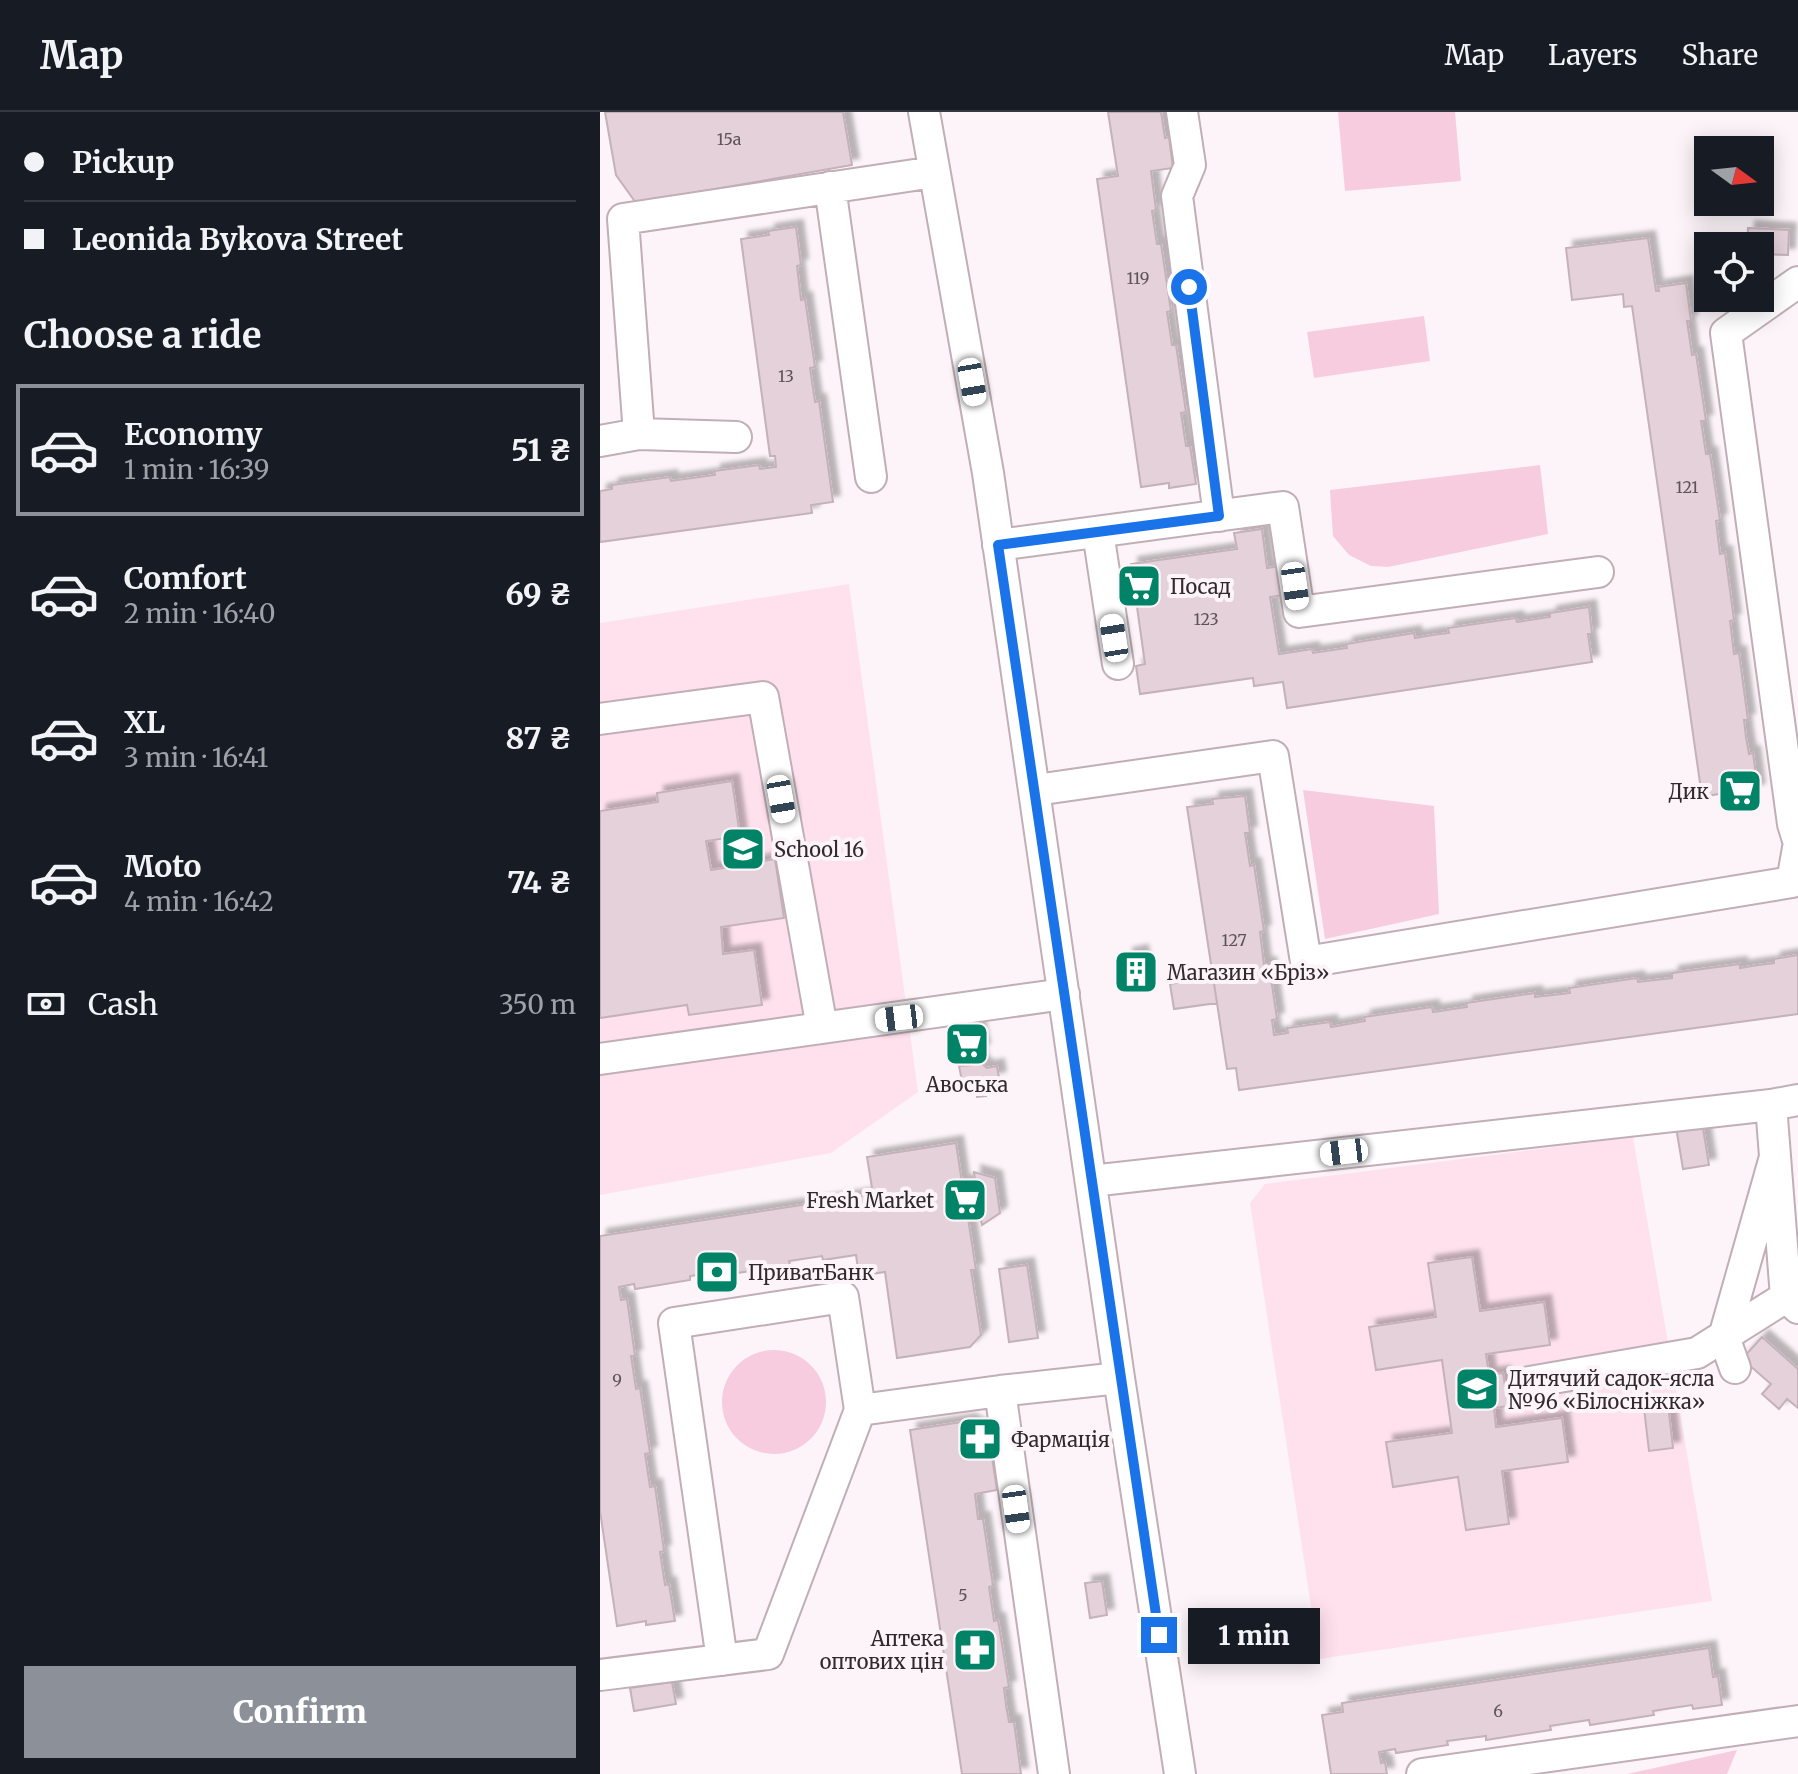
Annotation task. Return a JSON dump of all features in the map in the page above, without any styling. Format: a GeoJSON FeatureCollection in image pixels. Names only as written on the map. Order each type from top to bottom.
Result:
{"type":"FeatureCollection","features":[{"type":"Feature","properties":{"kind":"street"},"geometry":{"type":"LineString","coordinates":[[925,112],[988,473],[1119,1378],[1180,1774]]}},
{"type":"Feature","properties":{"kind":"street"},"geometry":{"type":"LineString","coordinates":[[1182,112],[1190,165],[1177,196],[1219,516]]}},
{"type":"Feature","properties":{"kind":"street"},"geometry":{"type":"LineString","coordinates":[[639,434],[613,257],[623,219],[934,172]]}},
{"type":"Feature","properties":{"kind":"street"},"geometry":{"type":"LineString","coordinates":[[830,187],[871,477]]}},
{"type":"Feature","properties":{"kind":"street"},"geometry":{"type":"LineString","coordinates":[[1798,282],[1726,333],[1798,840]]}},
{"type":"Feature","properties":{"kind":"street"},"geometry":{"type":"LineString","coordinates":[[600,441],[639,434],[736,437]]}},
{"type":"Feature","properties":{"kind":"street"},"geometry":{"type":"LineString","coordinates":[[998,545],[1283,507],[1299,612],[1598,572]]}},
{"type":"Feature","properties":{"kind":"street"},"geometry":{"type":"LineString","coordinates":[[1098,532],[1118,664]]}},
{"type":"Feature","properties":{"kind":"street"},"geometry":{"type":"LineString","coordinates":[[600,719],[763,697],[822,1028]]}},
{"type":"Feature","properties":{"kind":"street"},"geometry":{"type":"LineString","coordinates":[[1036,790],[1273,756],[1306,962],[1792,882],[1798,848]]}},
{"type":"Feature","properties":{"kind":"street"},"geometry":{"type":"LineString","coordinates":[[600,1059],[1064,994]]}},
{"type":"Feature","properties":{"kind":"street"},"geometry":{"type":"LineString","coordinates":[[1091,1181],[1785,1102],[1775,1157],[1724,1337],[1735,1368]]}},
{"type":"Feature","properties":{"kind":"street"},"geometry":{"type":"LineString","coordinates":[[1524,1383],[1697,1353],[1792,1303],[1775,1157]]}},
{"type":"Feature","properties":{"kind":"street"},"geometry":{"type":"LineString","coordinates":[[600,1675],[722,1660],[768,1654],[860,1410],[843,1297],[674,1323],[722,1660]]}},
{"type":"Feature","properties":{"kind":"street"},"geometry":{"type":"LineString","coordinates":[[860,1410],[1119,1378]]}},
{"type":"Feature","properties":{"kind":"street"},"geometry":{"type":"LineString","coordinates":[[1000,1391],[1054,1774]]}},
{"type":"Feature","properties":{"kind":"street"},"geometry":{"type":"LineString","coordinates":[[1422,1774],[1511,1770],[1798,1721]]}},
{"type":"Feature","properties":{"kind":"shaded area"},"geometry":{"type":"Polygon","coordinates":[[[1338,112],[1455,112],[1461,181],[1345,191],[1338,112]]]}},
{"type":"Feature","properties":{"kind":"shaded area"},"geometry":{"type":"Polygon","coordinates":[[[1424,316],[1430,361],[1314,378],[1307,332],[1424,316]]]}},
{"type":"Feature","properties":{"kind":"shaded area"},"geometry":{"type":"Polygon","coordinates":[[[1540,465],[1548,534],[1388,567],[1371,566],[1349,555],[1333,536],[1330,490],[1540,465]]]}},
{"type":"Feature","properties":{"kind":"shaded area","name":"School 16"},"geometry":{"type":"Polygon","coordinates":[[[849,584],[918,1092],[831,1153],[600,1195],[600,623],[849,584]]]}},
{"type":"Feature","properties":{"kind":"shaded area"},"geometry":{"type":"Polygon","coordinates":[[[1303,790],[1434,806],[1439,914],[1325,939],[1303,790]]]}},
{"type":"Feature","properties":{"kind":"shaded area","name":"Дитячий садок-ясла №96 «Білосніжка»"},"geometry":{"type":"Polygon","coordinates":[[[1633,1137],[1712,1601],[1319,1659],[1250,1203],[1265,1184],[1633,1137]]]}},
{"type":"Feature","properties":{"kind":"shaded area"},"geometry":{"type":"Polygon","coordinates":[[[774,1350],[794,1353],[811,1365],[823,1382],[826,1402],[823,1422],[811,1439],[794,1451],[774,1454],[754,1451],[737,1439],[725,1422],[722,1402],[725,1382],[737,1365],[754,1353],[774,1350]]]}},
{"type":"Feature","properties":{"kind":"shaded area"},"geometry":{"type":"Polygon","coordinates":[[[1737,1750],[1727,1774],[1627,1774],[1737,1750]]]}},
{"type":"Feature","properties":{"kind":"building"},"geometry":{"type":"Polygon","coordinates":[[[605,112],[843,112],[852,165],[636,203],[616,175],[605,112]]]}},
{"type":"Feature","properties":{"kind":"building"},"geometry":{"type":"Polygon","coordinates":[[[1108,112],[1161,112],[1165,138],[1169,137],[1173,168],[1151,171],[1156,210],[1152,211],[1157,244],[1161,244],[1171,311],[1167,312],[1172,345],[1176,345],[1186,412],[1181,413],[1186,446],[1190,446],[1196,484],[1169,488],[1169,483],[1141,487],[1097,179],[1118,176],[1108,112]]]}},
{"type":"Feature","properties":{"kind":"building"},"geometry":{"type":"Polygon","coordinates":[[[796,227],[801,300],[805,299],[815,367],[810,368],[815,402],[819,401],[833,502],[811,505],[812,513],[600,542],[600,491],[612,489],[612,485],[670,477],[671,481],[759,465],[760,469],[776,467],[775,456],[770,456],[741,239],[796,227]]]}},
{"type":"Feature","properties":{"kind":"building"},"geometry":{"type":"Polygon","coordinates":[[[1748,228],[1789,230],[1788,255],[1774,254],[1774,232],[1748,232],[1748,228]]]}},
{"type":"Feature","properties":{"kind":"building"},"geometry":{"type":"Polygon","coordinates":[[[1648,238],[1656,291],[1659,291],[1658,287],[1686,283],[1691,321],[1687,321],[1692,355],[1696,354],[1706,421],[1701,421],[1706,454],[1710,454],[1720,520],[1716,521],[1720,554],[1725,553],[1734,620],[1730,621],[1734,654],[1739,653],[1748,720],[1744,720],[1746,737],[1749,754],[1753,753],[1758,790],[1730,796],[1730,792],[1702,797],[1632,306],[1624,307],[1623,294],[1572,300],[1566,248],[1648,238]]]}},
{"type":"Feature","properties":{"kind":"building"},"geometry":{"type":"Polygon","coordinates":[[[1262,529],[1267,568],[1280,566],[1284,595],[1270,597],[1279,654],[1347,648],[1346,644],[1414,633],[1415,638],[1449,633],[1448,628],[1516,618],[1517,622],[1589,607],[1592,634],[1588,634],[1592,662],[1287,708],[1283,682],[1254,686],[1253,678],[1140,694],[1136,666],[1145,664],[1131,564],[1237,549],[1234,533],[1262,529]]]}},
{"type":"Feature","properties":{"kind":"building"},"geometry":{"type":"Polygon","coordinates":[[[732,781],[740,836],[706,841],[711,870],[775,859],[784,918],[721,927],[723,954],[754,950],[762,1005],[689,1015],[687,1005],[600,1018],[600,811],[658,802],[657,793],[732,781]]]}},
{"type":"Feature","properties":{"kind":"building"},"geometry":{"type":"Polygon","coordinates":[[[1245,796],[1250,833],[1245,833],[1250,866],[1254,865],[1264,931],[1260,932],[1264,965],[1269,964],[1277,1019],[1272,1020],[1274,1035],[1288,1033],[1287,1028],[1330,1022],[1331,1027],[1365,1021],[1364,1017],[1432,1007],[1433,1012],[1467,1007],[1466,1003],[1535,993],[1535,997],[1570,993],[1569,988],[1637,978],[1638,982],[1672,978],[1672,973],[1740,964],[1740,968],[1774,963],[1774,959],[1798,955],[1798,1014],[1239,1090],[1236,1068],[1227,1069],[1217,1003],[1174,1009],[1170,984],[1213,977],[1187,807],[1213,804],[1212,799],[1245,796]]]}},
{"type":"Feature","properties":{"kind":"building","name":"Магазин «Бріз»"},"geometry":{"type":"Polygon","coordinates":[[[1141,952],[1147,990],[1131,992],[1126,955],[1141,952]]]}},
{"type":"Feature","properties":{"kind":"building"},"geometry":{"type":"Polygon","coordinates":[[[1213,977],[1217,1003],[1174,1009],[1170,984],[1213,977]]]}},
{"type":"Feature","properties":{"kind":"building","name":"Авоська"},"geometry":{"type":"Polygon","coordinates":[[[978,1026],[983,1050],[956,1057],[950,1033],[978,1026]]]}},
{"type":"Feature","properties":{"kind":"building"},"geometry":{"type":"Polygon","coordinates":[[[979,1054],[981,1063],[987,1068],[997,1066],[999,1078],[989,1080],[985,1087],[986,1096],[977,1097],[976,1089],[964,1091],[959,1066],[971,1065],[970,1056],[979,1054]]]}},
{"type":"Feature","properties":{"kind":"building"},"geometry":{"type":"Polygon","coordinates":[[[1702,1122],[1709,1165],[1683,1169],[1676,1127],[1702,1122]]]}},
{"type":"Feature","properties":{"kind":"building"},"geometry":{"type":"Polygon","coordinates":[[[956,1143],[962,1183],[975,1181],[974,1172],[995,1178],[1000,1213],[982,1225],[980,1216],[968,1218],[976,1270],[971,1270],[981,1335],[970,1347],[897,1358],[885,1272],[859,1276],[856,1255],[789,1261],[790,1265],[724,1275],[723,1271],[690,1276],[690,1280],[635,1289],[634,1284],[619,1287],[621,1300],[627,1299],[635,1356],[631,1356],[636,1389],[640,1388],[650,1453],[645,1454],[650,1487],[655,1486],[664,1551],[660,1552],[675,1621],[646,1625],[646,1621],[617,1626],[600,1511],[600,1236],[873,1194],[867,1157],[956,1143]]]}},
{"type":"Feature","properties":{"kind":"building"},"geometry":{"type":"Polygon","coordinates":[[[1472,1257],[1480,1311],[1544,1302],[1550,1345],[1486,1354],[1489,1375],[1503,1373],[1508,1406],[1494,1408],[1496,1427],[1562,1418],[1568,1462],[1502,1471],[1509,1524],[1466,1530],[1458,1477],[1393,1487],[1386,1442],[1452,1433],[1442,1360],[1376,1370],[1369,1327],[1436,1317],[1428,1263],[1472,1257]]]}},
{"type":"Feature","properties":{"kind":"building"},"geometry":{"type":"Polygon","coordinates":[[[1027,1265],[1038,1338],[1009,1342],[999,1269],[1027,1265]]]}},
{"type":"Feature","properties":{"kind":"building"},"geometry":{"type":"Polygon","coordinates":[[[1762,1337],[1798,1369],[1798,1408],[1787,1399],[1779,1409],[1762,1394],[1771,1384],[1742,1359],[1762,1337]]]}},
{"type":"Feature","properties":{"kind":"building"},"geometry":{"type":"Polygon","coordinates":[[[1668,1405],[1673,1448],[1649,1451],[1644,1408],[1668,1405]]]}},
{"type":"Feature","properties":{"kind":"building"},"geometry":{"type":"Polygon","coordinates":[[[968,1421],[988,1431],[997,1490],[975,1494],[978,1519],[983,1519],[993,1586],[989,1587],[994,1621],[998,1620],[1009,1687],[1004,1688],[1006,1705],[1009,1722],[1014,1722],[1021,1774],[962,1774],[910,1430],[968,1421]]]}},
{"type":"Feature","properties":{"kind":"building"},"geometry":{"type":"Polygon","coordinates":[[[1102,1581],[1107,1615],[1090,1618],[1085,1583],[1102,1581]]]}},
{"type":"Feature","properties":{"kind":"building"},"geometry":{"type":"Polygon","coordinates":[[[1709,1648],[1713,1677],[1718,1676],[1722,1705],[1672,1708],[1653,1711],[1654,1715],[1590,1725],[1589,1720],[1550,1726],[1551,1730],[1486,1740],[1486,1736],[1447,1741],[1448,1745],[1396,1753],[1395,1749],[1379,1752],[1387,1774],[1331,1774],[1322,1715],[1343,1712],[1342,1703],[1709,1648]]]}},
{"type":"Feature","properties":{"kind":"building"},"geometry":{"type":"Polygon","coordinates":[[[672,1682],[676,1704],[634,1711],[630,1688],[672,1682]]]}},
{"type":"Feature","properties":{"kind":"place","name":"Посад"},"geometry":{"type":"Point","coordinates":[1139,586]}},
{"type":"Feature","properties":{"kind":"place","name":"Дик"},"geometry":{"type":"Point","coordinates":[1740,791]}},
{"type":"Feature","properties":{"kind":"place","name":"School 16"},"geometry":{"type":"Point","coordinates":[743,849]}},
{"type":"Feature","properties":{"kind":"place","name":"Магазин «Бріз»"},"geometry":{"type":"Point","coordinates":[1136,972]}},
{"type":"Feature","properties":{"kind":"place","name":"Авоська"},"geometry":{"type":"Point","coordinates":[967,1044]}},
{"type":"Feature","properties":{"kind":"place","name":"Fresh Market"},"geometry":{"type":"Point","coordinates":[965,1200]}},
{"type":"Feature","properties":{"kind":"place","name":"ПриватБанк"},"geometry":{"type":"Point","coordinates":[717,1272]}},
{"type":"Feature","properties":{"kind":"place","name":"Дитячий садок-ясла №96 «Білосніжка»"},"geometry":{"type":"Point","coordinates":[1477,1389]}},
{"type":"Feature","properties":{"kind":"place","name":"Фармація"},"geometry":{"type":"Point","coordinates":[980,1439]}},
{"type":"Feature","properties":{"kind":"place","name":"Аптека оптових цін"},"geometry":{"type":"Point","coordinates":[975,1650]}},
{"type":"Feature","properties":{"kind":"route"},"geometry":{"type":"LineString","coordinates":[[1159,1635],[998,545],[1219,516],[1189,287]]}}]}
